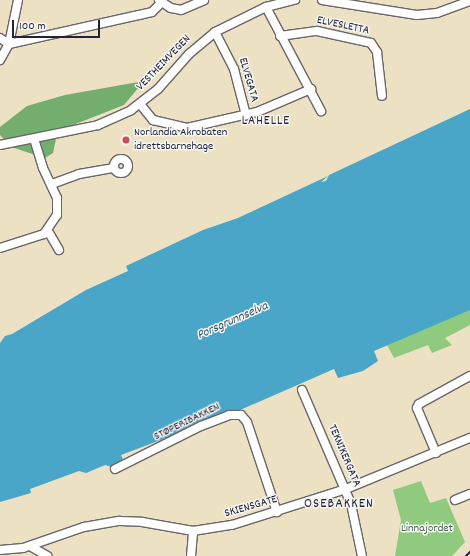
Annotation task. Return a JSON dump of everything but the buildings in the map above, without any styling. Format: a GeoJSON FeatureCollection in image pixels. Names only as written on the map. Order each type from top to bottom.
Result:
{"type":"FeatureCollection","features":[{"type":"Feature","properties":{"kind":"street"},"geometry":{"type":"LineString","coordinates":[[0,60],[9,44],[18,0]]}},
{"type":"Feature","properties":{"kind":"street"},"geometry":{"type":"LineString","coordinates":[[0,38],[9,44],[152,12],[161,1],[181,10],[204,0]]}},
{"type":"Feature","properties":{"kind":"street","name":"VESTHEIMVEGEN"},"geometry":{"type":"LineString","coordinates":[[0,145],[98,125],[140,104],[158,89],[195,48],[215,32],[266,7],[295,0]]}},
{"type":"Feature","properties":{"kind":"street"},"geometry":{"type":"LineString","coordinates":[[322,0],[417,16],[437,13],[470,1]]}},
{"type":"Feature","properties":{"kind":"street"},"geometry":{"type":"LineString","coordinates":[[266,7],[280,36],[311,89],[321,111]]}},
{"type":"Feature","properties":{"kind":"street","name":"ELVESLETTA"},"geometry":{"type":"LineString","coordinates":[[280,36],[317,31],[371,43],[377,52],[382,96]]}},
{"type":"Feature","properties":{"kind":"street","name":"ELVEGATA"},"geometry":{"type":"LineString","coordinates":[[215,32],[234,69],[246,115]]}},
{"type":"Feature","properties":{"kind":"street"},"geometry":{"type":"LineString","coordinates":[[140,104],[154,120],[187,128],[246,115],[283,103],[311,89]]}},
{"type":"Feature","properties":{"kind":"street"},"geometry":{"type":"LineString","coordinates":[[0,248],[38,237],[48,231],[59,207],[52,184],[43,168],[34,139]]}},
{"type":"Feature","properties":{"kind":"street"},"geometry":{"type":"LineString","coordinates":[[52,184],[79,174],[112,168]]}},
{"type":"Feature","properties":{"kind":"street"},"geometry":{"type":"LineString","coordinates":[[48,231],[59,250]]}},
{"type":"Feature","properties":{"kind":"street"},"geometry":{"type":"LineString","coordinates":[[436,452],[417,408],[419,404],[470,376]]}},
{"type":"Feature","properties":{"kind":"street","name":"TEKNIKERGATA"},"geometry":{"type":"LineString","coordinates":[[302,390],[346,489],[358,528],[362,556]]}},
{"type":"Feature","properties":{"kind":"street","name":"STØPERIBAKKEN"},"geometry":{"type":"LineString","coordinates":[[116,469],[201,426],[229,415],[241,415],[246,422],[277,512]]}},
{"type":"Feature","properties":{"kind":"street","name":"SKIENSGATE"},"geometry":{"type":"LineString","coordinates":[[0,550],[30,546],[84,527],[119,521],[147,523],[193,531],[232,525],[346,489],[470,438]]}},
{"type":"Feature","properties":{"kind":"street"},"geometry":{"type":"LineString","coordinates":[[455,500],[470,494]]}},
{"type":"Feature","properties":{"kind":"street"},"geometry":{"type":"LineString","coordinates":[[191,556],[193,531]]}},
{"type":"Feature","properties":{"kind":"street"},"geometry":{"type":"LineString","coordinates":[[30,546],[47,556]]}},
{"type":"Feature","properties":{"kind":"green space"},"geometry":{"type":"Polygon","coordinates":[[[144,81],[124,105],[63,129],[56,139],[53,153],[45,158],[11,147],[0,135],[0,127],[27,106],[65,95],[144,81]]]}},
{"type":"Feature","properties":{"kind":"green space"},"geometry":{"type":"Polygon","coordinates":[[[470,307],[470,325],[445,338],[452,345],[432,353],[428,345],[394,358],[386,343],[470,307]]]}},
{"type":"Feature","properties":{"kind":"green space","name":"Linnajordet"},"geometry":{"type":"Polygon","coordinates":[[[421,481],[430,503],[446,498],[465,542],[452,556],[395,556],[401,520],[393,490],[421,481]]]}},
{"type":"Feature","properties":{"kind":"water","name":"Porsgrunnselva"},"geometry":{"type":"Polygon","coordinates":[[[470,109],[470,310],[374,351],[378,361],[363,371],[338,378],[334,369],[240,410],[121,455],[124,462],[112,467],[105,465],[86,473],[79,471],[30,489],[31,493],[0,502],[0,343],[5,336],[12,334],[86,290],[128,271],[126,266],[203,230],[238,218],[328,176],[321,182],[326,181],[329,175],[470,109]]]}},
{"type":"Feature","properties":{"kind":"railway"},"geometry":{"type":"LineString","coordinates":[[466,556],[470,552]]}},
{"type":"Feature","properties":{"kind":"place","name":"Norlandia Akrobaten idrettsbarnehage"},"geometry":{"type":"Point","coordinates":[126,140]}},
{"type":"Feature","properties":{"kind":"district","name":"LAHELLE"},"geometry":{"type":"Point","coordinates":[266,122]}},
{"type":"Feature","properties":{"kind":"district","name":"OSEBAKKEN"},"geometry":{"type":"Point","coordinates":[339,504]}}]}
